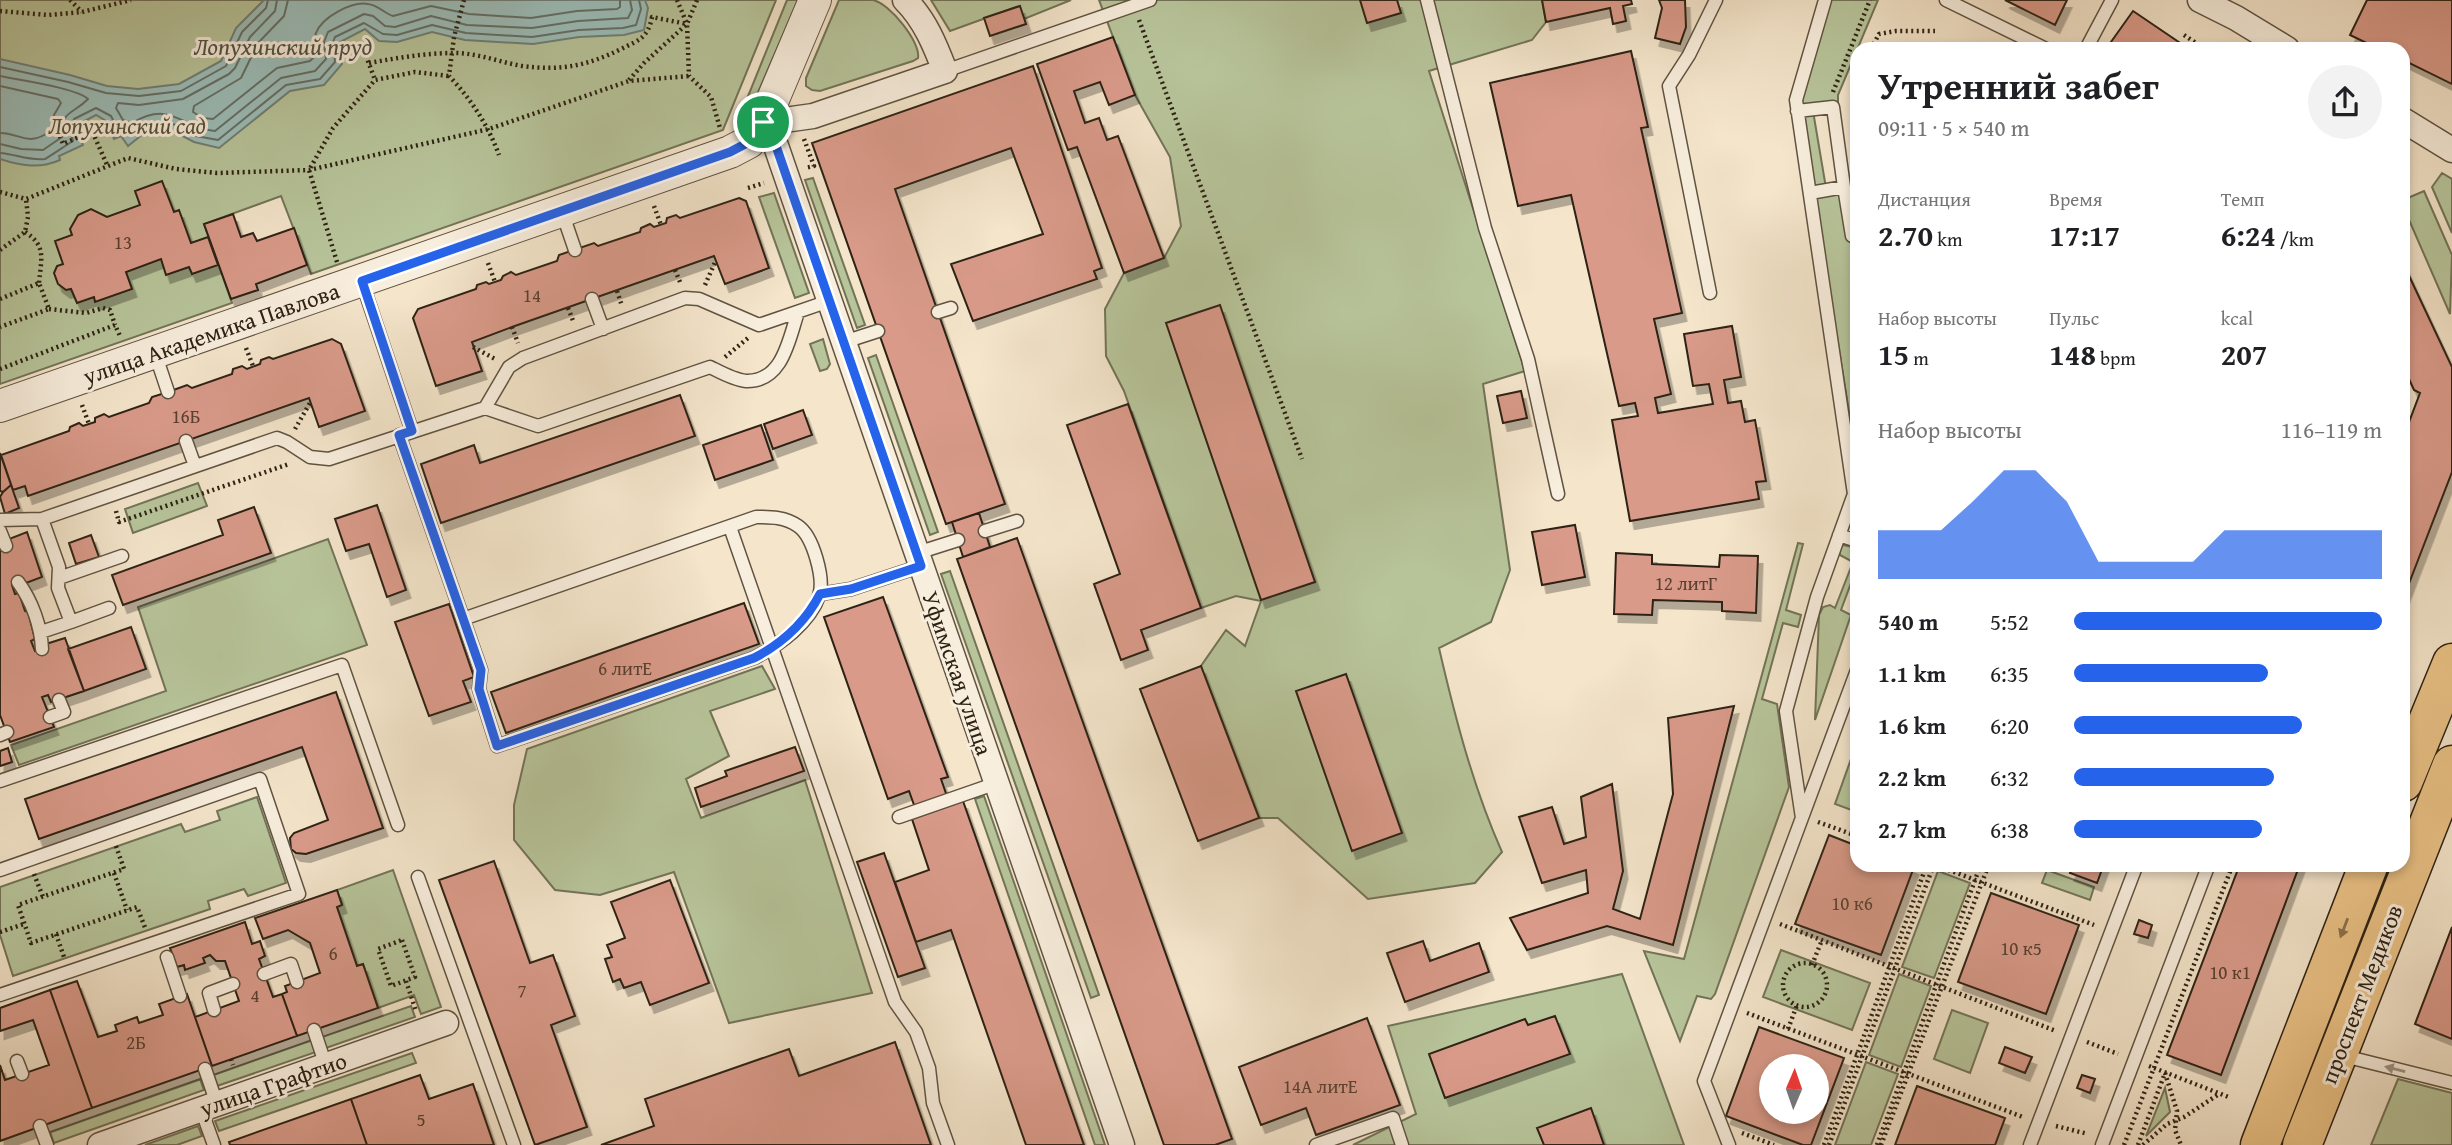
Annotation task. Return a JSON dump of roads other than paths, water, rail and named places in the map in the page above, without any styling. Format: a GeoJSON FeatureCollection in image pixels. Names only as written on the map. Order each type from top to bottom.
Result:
{"type":"FeatureCollection","features":[{"type":"Feature","properties":{"kind":"main road"},"geometry":{"type":"LineString","coordinates":[[2410,765],[2452,663]]}},
{"type":"Feature","properties":{"kind":"main road","name":"проспект Медиков"},"geometry":{"type":"LineString","coordinates":[[2410,871],[2452,765]]}},
{"type":"Feature","properties":{"kind":"main road","name":"проспект Медиков"},"geometry":{"type":"LineString","coordinates":[[2260,1145],[2366,872]]}},
{"type":"Feature","properties":{"kind":"main road","name":"проспект Медиков"},"geometry":{"type":"LineString","coordinates":[[2302,1145],[2410,872]]}},
{"type":"Feature","properties":{"kind":"street","name":"улица Академика Павлова"},"geometry":{"type":"LineString","coordinates":[[0,405],[155,353],[351,275],[561,212],[730,152],[749,142],[763,122],[815,0]]}},
{"type":"Feature","properties":{"kind":"street"},"geometry":{"type":"LineString","coordinates":[[763,122],[813,116],[944,71],[930,34],[905,0]]}},
{"type":"Feature","properties":{"kind":"street"},"geometry":{"type":"LineString","coordinates":[[2200,0],[2275,42]]}},
{"type":"Feature","properties":{"kind":"street","name":"Уфимская улица"},"geometry":{"type":"LineString","coordinates":[[763,122],[776,146],[1122,1145]]}},
{"type":"Feature","properties":{"kind":"street"},"geometry":{"type":"LineString","coordinates":[[2410,124],[2452,150]]}},
{"type":"Feature","properties":{"kind":"street","name":"улица Графтио"},"geometry":{"type":"LineString","coordinates":[[100,1145],[446,1024]]}},
{"type":"Feature","properties":{"kind":"lane"},"geometry":{"type":"LineString","coordinates":[[944,71],[1150,0]]}},
{"type":"Feature","properties":{"kind":"lane"},"geometry":{"type":"LineString","coordinates":[[1427,0],[1485,228],[1528,359],[1558,494]]}},
{"type":"Feature","properties":{"kind":"lane"},"geometry":{"type":"LineString","coordinates":[[1710,293],[1668,86],[1689,55],[1716,0]]}},
{"type":"Feature","properties":{"kind":"lane"},"geometry":{"type":"LineString","coordinates":[[1825,0],[1796,100],[1850,467]]}},
{"type":"Feature","properties":{"kind":"lane"},"geometry":{"type":"LineString","coordinates":[[1946,0],[2032,42]]}},
{"type":"Feature","properties":{"kind":"lane"},"geometry":{"type":"LineString","coordinates":[[2090,42],[2112,0]]}},
{"type":"Feature","properties":{"kind":"lane"},"geometry":{"type":"LineString","coordinates":[[1797,111],[1833,107],[1850,224]]}},
{"type":"Feature","properties":{"kind":"lane"},"geometry":{"type":"LineString","coordinates":[[1810,193],[1844,187]]}},
{"type":"Feature","properties":{"kind":"lane"},"geometry":{"type":"LineString","coordinates":[[561,212],[575,250]]}},
{"type":"Feature","properties":{"kind":"lane"},"geometry":{"type":"LineString","coordinates":[[351,275],[406,433],[463,619],[481,670],[479,689],[497,746],[754,658],[772,648],[810,614],[820,594],[820,570],[812,546],[800,527],[779,517],[756,517],[463,619]]}},
{"type":"Feature","properties":{"kind":"lane"},"geometry":{"type":"LineString","coordinates":[[485,408],[509,367],[523,358],[685,298],[699,299],[760,325],[829,301]]}},
{"type":"Feature","properties":{"kind":"lane"},"geometry":{"type":"LineString","coordinates":[[592,299],[603,329]]}},
{"type":"Feature","properties":{"kind":"lane"},"geometry":{"type":"LineString","coordinates":[[0,520],[42,519],[277,439],[287,442],[310,457],[329,459],[485,408],[538,426],[710,367],[745,381],[763,378],[777,368],[798,312]]}},
{"type":"Feature","properties":{"kind":"lane"},"geometry":{"type":"LineString","coordinates":[[844,342],[878,331]]}},
{"type":"Feature","properties":{"kind":"lane"},"geometry":{"type":"LineString","coordinates":[[155,353],[168,391]]}},
{"type":"Feature","properties":{"kind":"lane"},"geometry":{"type":"LineString","coordinates":[[186,441],[195,466]]}},
{"type":"Feature","properties":{"kind":"lane"},"geometry":{"type":"LineString","coordinates":[[1808,819],[1786,710],[1817,597],[1850,512]]}},
{"type":"Feature","properties":{"kind":"lane"},"geometry":{"type":"LineString","coordinates":[[42,519],[59,567],[58,588],[71,622]]}},
{"type":"Feature","properties":{"kind":"lane"},"geometry":{"type":"LineString","coordinates":[[985,531],[1017,521]]}},
{"type":"Feature","properties":{"kind":"lane"},"geometry":{"type":"LineString","coordinates":[[730,527],[895,1002],[916,1032],[929,1068],[933,1104],[948,1145]]}},
{"type":"Feature","properties":{"kind":"lane"},"geometry":{"type":"LineString","coordinates":[[0,531],[6,547]]}},
{"type":"Feature","properties":{"kind":"lane"},"geometry":{"type":"LineString","coordinates":[[1839,535],[1850,539]]}},
{"type":"Feature","properties":{"kind":"lane"},"geometry":{"type":"LineString","coordinates":[[820,594],[851,589],[958,540]]}},
{"type":"Feature","properties":{"kind":"lane"},"geometry":{"type":"LineString","coordinates":[[59,578],[122,556]]}},
{"type":"Feature","properties":{"kind":"lane"},"geometry":{"type":"LineString","coordinates":[[19,582],[26,592],[41,632],[41,649]]}},
{"type":"Feature","properties":{"kind":"lane"},"geometry":{"type":"LineString","coordinates":[[41,632],[109,608]]}},
{"type":"Feature","properties":{"kind":"lane"},"geometry":{"type":"LineString","coordinates":[[0,781],[342,665],[398,825]]}},
{"type":"Feature","properties":{"kind":"lane"},"geometry":{"type":"LineString","coordinates":[[1729,1145],[1704,1081],[1808,819],[1850,691]]}},
{"type":"Feature","properties":{"kind":"lane"},"geometry":{"type":"LineString","coordinates":[[50,717],[64,712],[60,700]]}},
{"type":"Feature","properties":{"kind":"lane"},"geometry":{"type":"LineString","coordinates":[[0,870],[260,779],[299,894],[1,991]]}},
{"type":"Feature","properties":{"kind":"lane"},"geometry":{"type":"LineString","coordinates":[[899,817],[997,783]]}},
{"type":"Feature","properties":{"kind":"lane"},"geometry":{"type":"LineString","coordinates":[[2030,1145],[2134,872]]}},
{"type":"Feature","properties":{"kind":"lane"},"geometry":{"type":"LineString","coordinates":[[2103,1142],[2206,872]]}},
{"type":"Feature","properties":{"kind":"lane"},"geometry":{"type":"LineString","coordinates":[[418,877],[514,1145]]}},
{"type":"Feature","properties":{"kind":"lane"},"geometry":{"type":"LineString","coordinates":[[167,957],[180,996]]}},
{"type":"Feature","properties":{"kind":"lane"},"geometry":{"type":"LineString","coordinates":[[264,974],[291,964],[297,982]]}},
{"type":"Feature","properties":{"kind":"lane"},"geometry":{"type":"LineString","coordinates":[[214,1010],[209,993],[233,984]]}},
{"type":"Feature","properties":{"kind":"lane"},"geometry":{"type":"LineString","coordinates":[[314,1030],[326,1066]]}},
{"type":"Feature","properties":{"kind":"lane"},"geometry":{"type":"LineString","coordinates":[[2337,1055],[2452,1083]]}},
{"type":"Feature","properties":{"kind":"lane"},"geometry":{"type":"LineString","coordinates":[[17,1061],[22,1074]]}},
{"type":"Feature","properties":{"kind":"lane"},"geometry":{"type":"LineString","coordinates":[[205,1069],[214,1145]]}},
{"type":"Feature","properties":{"kind":"lane"},"geometry":{"type":"LineString","coordinates":[[1316,1145],[1393,1118],[1402,1145]]}},
{"type":"Feature","properties":{"kind":"lane"},"geometry":{"type":"LineString","coordinates":[[40,1126],[47,1145]]}},
{"type":"Feature","properties":{"kind":"water","name":"Лопухинский пруд"},"geometry":{"type":"Polygon","coordinates":[[[264,0],[645,0],[648,8],[644,30],[624,35],[579,37],[533,44],[465,40],[432,32],[397,42],[379,41],[365,29],[340,42],[342,64],[324,85],[290,91],[219,148],[194,142],[175,132],[158,129],[143,134],[128,146],[121,136],[114,139],[106,121],[96,115],[79,124],[77,130],[83,145],[59,156],[60,160],[30,166],[0,159],[0,59],[107,86],[138,89],[179,84],[221,61],[236,28],[264,0]]]}},
{"type":"Feature","properties":{"kind":"park label","name":"Лопухинский сад"},"geometry":{"type":"Point","coordinates":[127,125]}}]}
